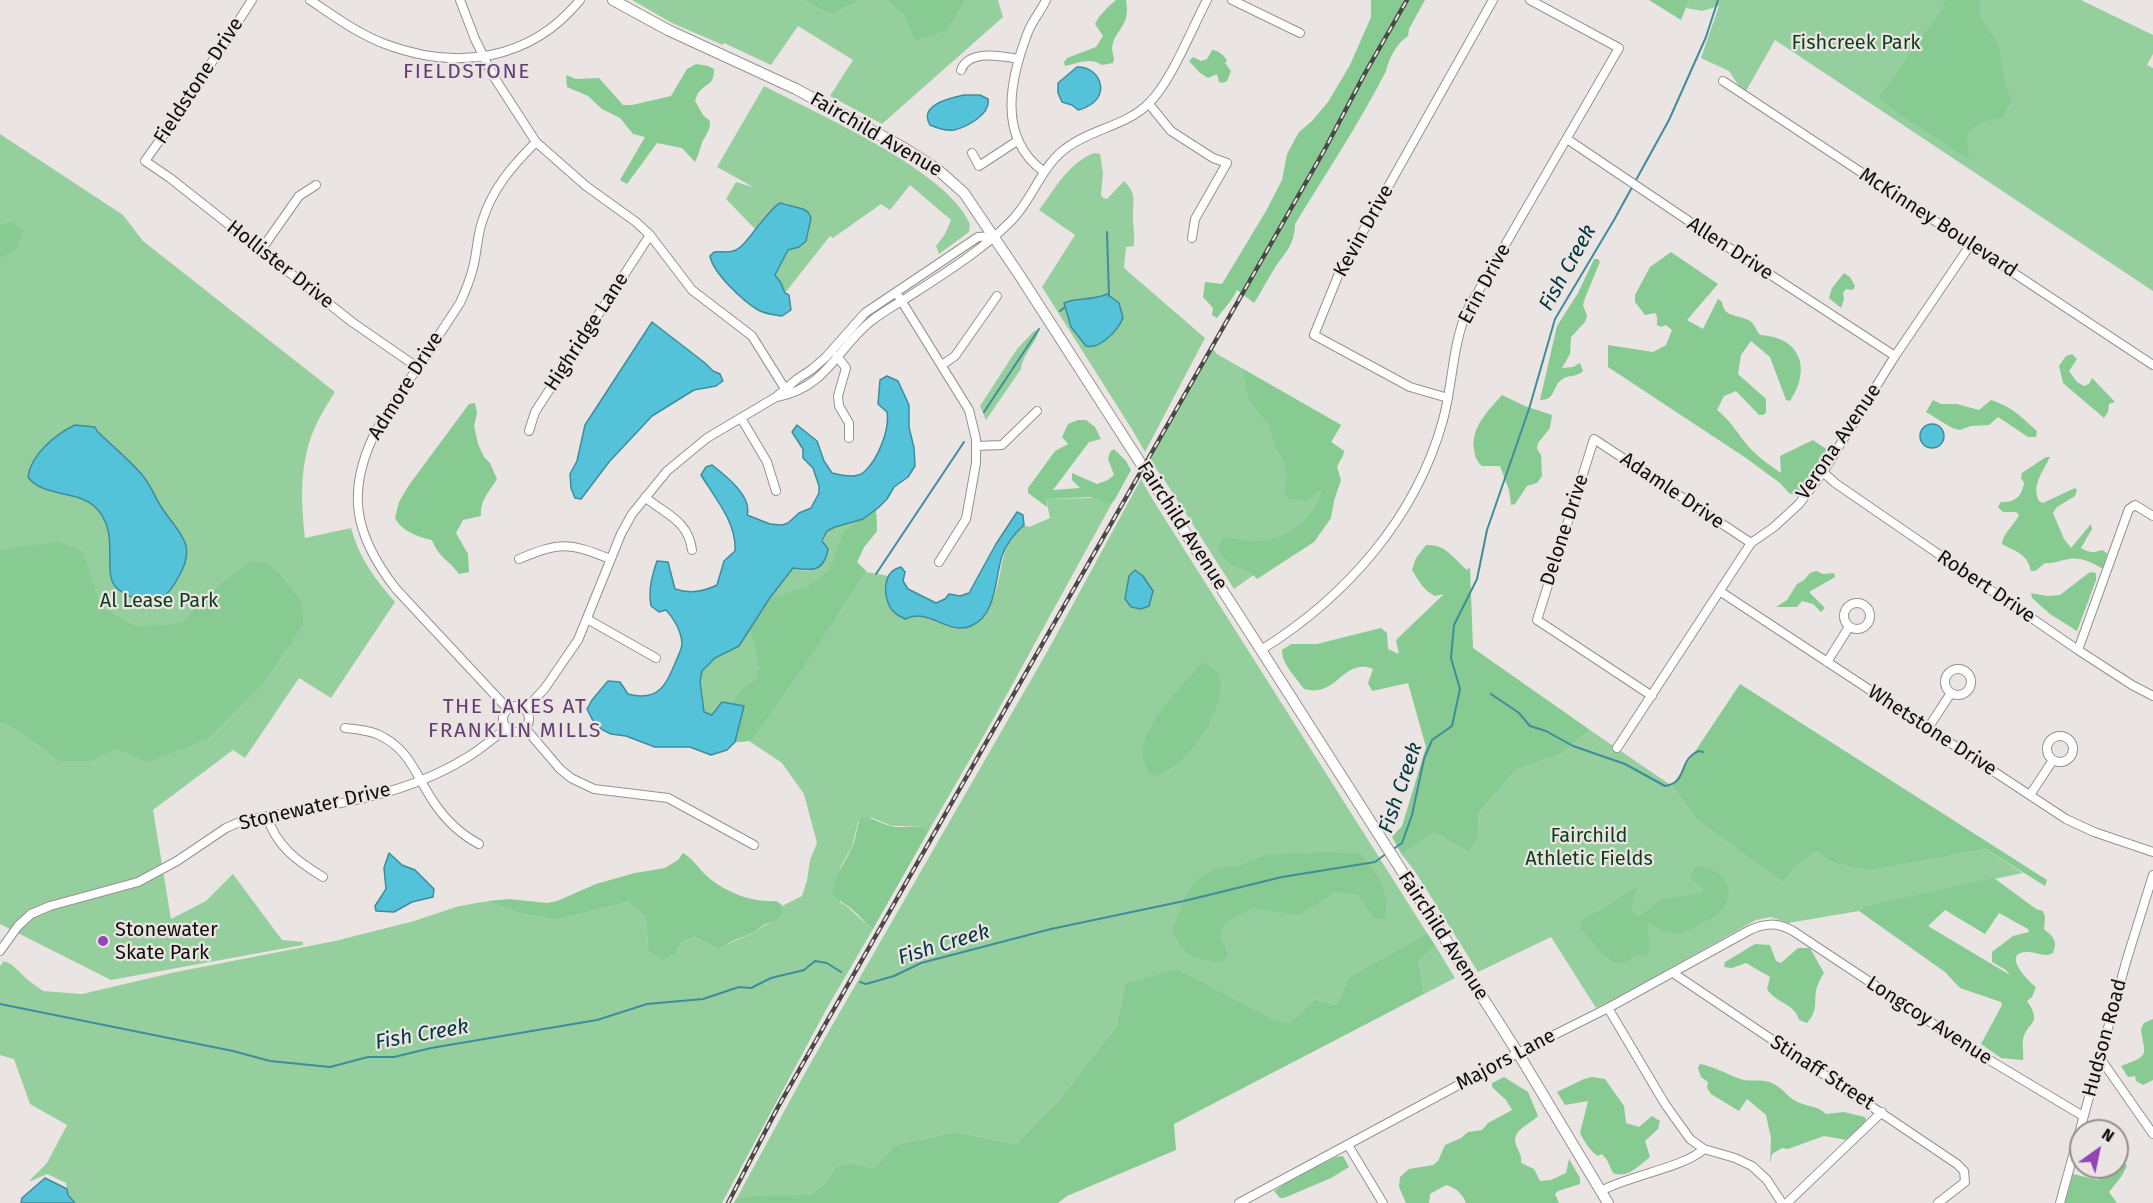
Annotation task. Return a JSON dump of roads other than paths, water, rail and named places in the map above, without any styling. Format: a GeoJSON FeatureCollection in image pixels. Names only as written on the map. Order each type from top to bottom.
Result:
{"type":"FeatureCollection","features":[{"type":"Feature","properties":{"kind":"main road","name":"Fairchild Avenue"},"geometry":{"type":"LineString","coordinates":[[613,0],[668,30],[796,89],[904,148],[937,169],[964,193],[1261,650],[1518,1053],[1608,1203]]}},
{"type":"Feature","properties":{"kind":"street","name":"Fieldstone Drive"},"geometry":{"type":"LineString","coordinates":[[145,161],[252,0]]}},
{"type":"Feature","properties":{"kind":"street"},"geometry":{"type":"LineString","coordinates":[[310,0],[386,44],[427,54],[469,58],[498,54],[518,48],[540,37],[562,20],[580,0]]}},
{"type":"Feature","properties":{"kind":"street"},"geometry":{"type":"LineString","coordinates":[[460,0],[483,56],[536,142],[586,186],[650,235],[692,290],[752,336],[787,391]]}},
{"type":"Feature","properties":{"kind":"street"},"geometry":{"type":"LineString","coordinates":[[1043,171],[1030,162],[1017,141],[1011,112],[1013,78],[1029,30],[1046,0]]}},
{"type":"Feature","properties":{"kind":"street"},"geometry":{"type":"LineString","coordinates":[[525,710],[545,688],[578,640],[609,559],[633,514],[667,471],[707,438],[787,391],[818,378],[869,322],[983,247],[1011,221],[1025,204],[1043,171],[1055,157],[1081,138],[1129,117],[1149,104],[1164,83],[1207,0]]}},
{"type":"Feature","properties":{"kind":"street"},"geometry":{"type":"LineString","coordinates":[[1232,0],[1300,33]]}},
{"type":"Feature","properties":{"kind":"street","name":"Kevin Drive"},"geometry":{"type":"LineString","coordinates":[[1448,398],[1410,387],[1314,335],[1338,276],[1493,0]]}},
{"type":"Feature","properties":{"kind":"street","name":"Erin Drive"},"geometry":{"type":"LineString","coordinates":[[1261,650],[1319,609],[1355,576],[1399,517],[1426,466],[1443,420],[1463,320],[1618,48],[1530,0]]}},
{"type":"Feature","properties":{"kind":"street"},"geometry":{"type":"LineString","coordinates":[[961,70],[964,62],[972,57],[1019,59]]}},
{"type":"Feature","properties":{"kind":"street","name":"McKinney Boulevard"},"geometry":{"type":"LineString","coordinates":[[1723,81],[2153,365]]}},
{"type":"Feature","properties":{"kind":"street"},"geometry":{"type":"LineString","coordinates":[[1149,104],[1171,131],[1212,158],[1227,163],[1195,219],[1192,238]]}},
{"type":"Feature","properties":{"kind":"street","name":"Allen Drive"},"geometry":{"type":"LineString","coordinates":[[1567,139],[1718,241],[1896,356]]}},
{"type":"Feature","properties":{"kind":"street"},"geometry":{"type":"LineString","coordinates":[[972,153],[979,166],[1017,141]]}},
{"type":"Feature","properties":{"kind":"street","name":"Admore Drive"},"geometry":{"type":"LineString","coordinates":[[508,709],[380,569],[367,546],[359,515],[358,493],[360,470],[377,429],[460,303],[473,269],[481,224],[494,192],[513,165],[536,142]]}},
{"type":"Feature","properties":{"kind":"street","name":"Hollister Drive"},"geometry":{"type":"LineString","coordinates":[[145,161],[170,178],[352,322],[417,367]]}},
{"type":"Feature","properties":{"kind":"street"},"geometry":{"type":"LineString","coordinates":[[261,250],[299,196],[316,185]]}},
{"type":"Feature","properties":{"kind":"street","name":"Highridge Lane"},"geometry":{"type":"LineString","coordinates":[[529,431],[535,412],[650,235]]}},
{"type":"Feature","properties":{"kind":"street"},"geometry":{"type":"LineString","coordinates":[[787,391],[826,357],[865,313],[978,237],[994,236]]}},
{"type":"Feature","properties":{"kind":"street","name":"Verona Avenue"},"geometry":{"type":"LineString","coordinates":[[1617,748],[1751,543],[1774,527],[1799,504],[1823,472],[1896,356],[1971,244]]}},
{"type":"Feature","properties":{"kind":"street"},"geometry":{"type":"LineString","coordinates":[[896,291],[969,410],[976,446],[976,463],[966,519],[939,562]]}},
{"type":"Feature","properties":{"kind":"street"},"geometry":{"type":"LineString","coordinates":[[942,365],[956,356],[997,296]]}},
{"type":"Feature","properties":{"kind":"street"},"geometry":{"type":"LineString","coordinates":[[838,357],[846,368],[838,396],[839,406],[849,423],[849,438]]}},
{"type":"Feature","properties":{"kind":"street"},"geometry":{"type":"LineString","coordinates":[[976,446],[1002,445],[1037,411]]}},
{"type":"Feature","properties":{"kind":"street"},"geometry":{"type":"LineString","coordinates":[[741,418],[767,462],[776,491]]}},
{"type":"Feature","properties":{"kind":"street","name":"Adamle Drive"},"geometry":{"type":"LineString","coordinates":[[1594,440],[1751,543]]}},
{"type":"Feature","properties":{"kind":"street","name":"Delone Drive"},"geometry":{"type":"LineString","coordinates":[[1594,440],[1537,620],[1652,696]]}},
{"type":"Feature","properties":{"kind":"street","name":"Robert Drive"},"geometry":{"type":"LineString","coordinates":[[1823,472],[1835,483],[2078,650],[2153,696]]}},
{"type":"Feature","properties":{"kind":"street"},"geometry":{"type":"LineString","coordinates":[[645,497],[683,525],[690,538],[692,550]]}},
{"type":"Feature","properties":{"kind":"street"},"geometry":{"type":"LineString","coordinates":[[2078,650],[2129,509],[2135,505],[2153,516]]}},
{"type":"Feature","properties":{"kind":"street"},"geometry":{"type":"LineString","coordinates":[[519,559],[541,549],[562,544],[584,548],[609,559]]}},
{"type":"Feature","properties":{"kind":"street","name":"Whetstone Drive"},"geometry":{"type":"LineString","coordinates":[[1721,592],[2078,826],[2153,852]]}},
{"type":"Feature","properties":{"kind":"street"},"geometry":{"type":"LineString","coordinates":[[587,619],[656,658]]}},
{"type":"Feature","properties":{"kind":"street"},"geometry":{"type":"LineString","coordinates":[[1827,662],[1849,627]]}},
{"type":"Feature","properties":{"kind":"street"},"geometry":{"type":"LineString","coordinates":[[1928,728],[1951,693]]}},
{"type":"Feature","properties":{"kind":"street"},"geometry":{"type":"LineString","coordinates":[[517,706],[525,710],[529,719],[525,728],[516,732],[507,728],[503,718],[508,709],[517,706]]}},
{"type":"Feature","properties":{"kind":"street"},"geometry":{"type":"LineString","coordinates":[[345,728],[365,730],[386,739],[406,756],[415,767],[435,804],[456,828],[479,844]]}},
{"type":"Feature","properties":{"kind":"street","name":"Stonewater Drive"},"geometry":{"type":"LineString","coordinates":[[0,951],[13,932],[31,914],[50,906],[138,882],[177,861],[226,828],[244,820],[378,795],[422,781],[466,758],[507,728]]}},
{"type":"Feature","properties":{"kind":"street"},"geometry":{"type":"LineString","coordinates":[[525,728],[560,769],[577,782],[594,789],[668,798],[754,845]]}},
{"type":"Feature","properties":{"kind":"street"},"geometry":{"type":"LineString","coordinates":[[2030,795],[2053,760]]}},
{"type":"Feature","properties":{"kind":"street"},"geometry":{"type":"LineString","coordinates":[[267,816],[272,831],[282,846],[323,877]]}},
{"type":"Feature","properties":{"kind":"street","name":"Hudson Road"},"geometry":{"type":"LineString","coordinates":[[2060,1203],[2132,940],[2153,875]]}},
{"type":"Feature","properties":{"kind":"street","name":"Majors Lane"},"geometry":{"type":"LineString","coordinates":[[1239,1203],[1756,927],[1776,924]]}},
{"type":"Feature","properties":{"kind":"street","name":"Longcoy Avenue"},"geometry":{"type":"LineString","coordinates":[[1776,924],[1793,931],[1971,1048],[2083,1116]]}},
{"type":"Feature","properties":{"kind":"street","name":"Stinaff Street"},"geometry":{"type":"LineString","coordinates":[[1673,973],[1955,1162],[1964,1171],[1966,1177],[1962,1186],[1938,1203]]}},
{"type":"Feature","properties":{"kind":"street"},"geometry":{"type":"LineString","coordinates":[[1608,1008],[1676,1121],[1690,1139],[1704,1149],[1736,1158],[1752,1166],[1767,1180],[1782,1203]]}},
{"type":"Feature","properties":{"kind":"street"},"geometry":{"type":"LineString","coordinates":[[2100,1058],[2153,1134]]}},
{"type":"Feature","properties":{"kind":"street"},"geometry":{"type":"LineString","coordinates":[[1787,1203],[1882,1112]]}},
{"type":"Feature","properties":{"kind":"street"},"geometry":{"type":"LineString","coordinates":[[1348,1145],[1383,1203]]}},
{"type":"Feature","properties":{"kind":"street"},"geometry":{"type":"LineString","coordinates":[[1601,1191],[1687,1159],[1704,1149]]}},
{"type":"Feature","properties":{"kind":"water"},"geometry":{"type":"Polygon","coordinates":[[[1077,67],[1093,72],[1100,85],[1097,99],[1089,106],[1078,110],[1062,102],[1058,93],[1058,83],[1077,67]]]}},
{"type":"Feature","properties":{"kind":"water"},"geometry":{"type":"Polygon","coordinates":[[[964,95],[980,95],[988,99],[988,105],[982,115],[971,123],[954,130],[930,125],[927,118],[932,108],[944,101],[964,95]]]}},
{"type":"Feature","properties":{"kind":"water"},"geometry":{"type":"Polygon","coordinates":[[[780,203],[803,209],[811,218],[806,241],[799,247],[788,250],[775,275],[785,293],[789,295],[791,310],[782,316],[761,311],[752,306],[723,278],[712,263],[710,256],[714,252],[731,252],[738,249],[780,203]]]}},
{"type":"Feature","properties":{"kind":"water"},"geometry":{"type":"Polygon","coordinates":[[[1107,294],[1119,303],[1123,318],[1113,333],[1103,342],[1086,346],[1071,327],[1064,303],[1107,294]]]}},
{"type":"Feature","properties":{"kind":"water"},"geometry":{"type":"Polygon","coordinates":[[[652,322],[713,371],[720,374],[723,381],[716,386],[694,390],[652,416],[609,462],[581,499],[575,498],[571,488],[570,474],[577,461],[585,425],[652,322]]]}},
{"type":"Feature","properties":{"kind":"water"},"geometry":{"type":"Polygon","coordinates":[[[887,376],[898,381],[909,405],[909,427],[915,466],[908,477],[894,487],[878,508],[863,519],[827,531],[822,541],[828,549],[824,562],[816,568],[806,570],[793,568],[769,599],[739,646],[715,658],[702,671],[700,681],[704,712],[712,715],[722,702],[744,706],[735,742],[727,750],[711,755],[690,747],[655,747],[601,729],[587,709],[608,681],[620,682],[628,694],[647,696],[660,690],[665,684],[681,650],[680,634],[672,617],[666,610],[659,612],[651,606],[651,583],[657,561],[668,562],[675,589],[696,592],[717,585],[724,561],[735,551],[735,541],[729,521],[701,475],[706,467],[712,465],[737,487],[746,501],[747,515],[770,524],[788,523],[799,513],[811,508],[819,493],[813,468],[803,458],[803,449],[792,432],[797,425],[817,441],[824,461],[832,473],[849,476],[861,474],[874,460],[885,435],[887,412],[878,404],[880,380],[887,376]]]}},
{"type":"Feature","properties":{"kind":"water"},"geometry":{"type":"Polygon","coordinates":[[[1932,424],[1941,427],[1944,436],[1941,445],[1932,448],[1923,445],[1920,436],[1923,427],[1932,424]]]}},
{"type":"Feature","properties":{"kind":"water"},"geometry":{"type":"Polygon","coordinates":[[[75,425],[95,427],[132,464],[146,480],[184,539],[187,555],[184,565],[172,588],[162,597],[139,600],[119,590],[110,574],[110,540],[103,517],[87,501],[42,488],[28,477],[39,453],[60,434],[75,425]]]}},
{"type":"Feature","properties":{"kind":"water"},"geometry":{"type":"Polygon","coordinates":[[[1017,512],[1023,515],[1024,525],[1011,539],[1004,552],[994,595],[980,621],[963,628],[954,627],[922,616],[905,619],[891,609],[886,595],[886,583],[891,573],[901,567],[905,572],[903,581],[908,589],[936,603],[945,599],[949,594],[960,596],[969,593],[1017,512]]]}},
{"type":"Feature","properties":{"kind":"water"},"geometry":{"type":"Polygon","coordinates":[[[1135,570],[1143,576],[1153,591],[1149,606],[1141,609],[1131,607],[1125,599],[1129,576],[1135,570]]]}},
{"type":"Feature","properties":{"kind":"water"},"geometry":{"type":"Polygon","coordinates":[[[389,853],[402,865],[415,870],[434,889],[433,897],[412,902],[394,912],[376,911],[375,906],[386,889],[384,868],[389,853]]]}},
{"type":"Feature","properties":{"kind":"water"},"geometry":{"type":"Polygon","coordinates":[[[45,1178],[67,1189],[68,1195],[75,1203],[21,1203],[22,1198],[45,1178]]]}},
{"type":"Feature","properties":{"kind":"waterway","name":"Fish Creek"},"geometry":{"type":"LineString","coordinates":[[1392,850],[1402,843],[1412,815],[1424,759],[1432,740],[1452,726],[1460,689],[1451,658],[1454,625],[1477,579],[1487,530],[1529,409],[1555,319],[1614,220],[1669,120],[1706,37],[1718,0]]}},
{"type":"Feature","properties":{"kind":"waterway"},"geometry":{"type":"LineString","coordinates":[[1107,232],[1109,296]]}},
{"type":"Feature","properties":{"kind":"waterway"},"geometry":{"type":"LineString","coordinates":[[1060,311],[1065,307]]}},
{"type":"Feature","properties":{"kind":"waterway"},"geometry":{"type":"LineString","coordinates":[[984,412],[1039,329]]}},
{"type":"Feature","properties":{"kind":"waterway"},"geometry":{"type":"LineString","coordinates":[[876,574],[964,442]]}},
{"type":"Feature","properties":{"kind":"waterway"},"geometry":{"type":"LineString","coordinates":[[1491,694],[1519,713],[1530,726],[1546,731],[1573,746],[1625,764],[1665,786],[1679,778],[1692,755],[1699,751],[1703,752]]}},
{"type":"Feature","properties":{"kind":"waterway","name":"Fish Creek"},"geometry":{"type":"LineString","coordinates":[[860,982],[866,984],[894,976],[921,963],[1051,929],[1184,901],[1282,877],[1375,862],[1387,853]]}},
{"type":"Feature","properties":{"kind":"waterway","name":"Fish Creek"},"geometry":{"type":"LineString","coordinates":[[0,1004],[233,1051],[270,1061],[330,1067],[368,1057],[394,1057],[431,1048],[597,1020],[647,1004],[703,999],[739,987],[751,988],[771,978],[804,970],[815,961],[827,963],[841,972]]}},
{"type":"Feature","properties":{"kind":"railway"},"geometry":{"type":"LineString","coordinates":[[728,1203],[778,1107],[1325,149],[1407,0]]}},
{"type":"Feature","properties":{"kind":"place","name":"Stonewater Skate Park"},"geometry":{"type":"Point","coordinates":[103,941]}},
{"type":"Feature","properties":{"kind":"district","name":"FIELDSTONE"},"geometry":{"type":"Point","coordinates":[467,72]}},
{"type":"Feature","properties":{"kind":"district","name":"THE LAKES AT FRANKLIN MILLS"},"geometry":{"type":"Point","coordinates":[515,719]}},
{"type":"Feature","properties":{"kind":"park label","name":"Fishcreek Park"},"geometry":{"type":"Point","coordinates":[1856,43]}},
{"type":"Feature","properties":{"kind":"park label","name":"Al Lease Park"},"geometry":{"type":"Point","coordinates":[159,601]}},
{"type":"Feature","properties":{"kind":"park label","name":"Fairchild Athletic Fields"},"geometry":{"type":"Point","coordinates":[1589,848]}}]}
